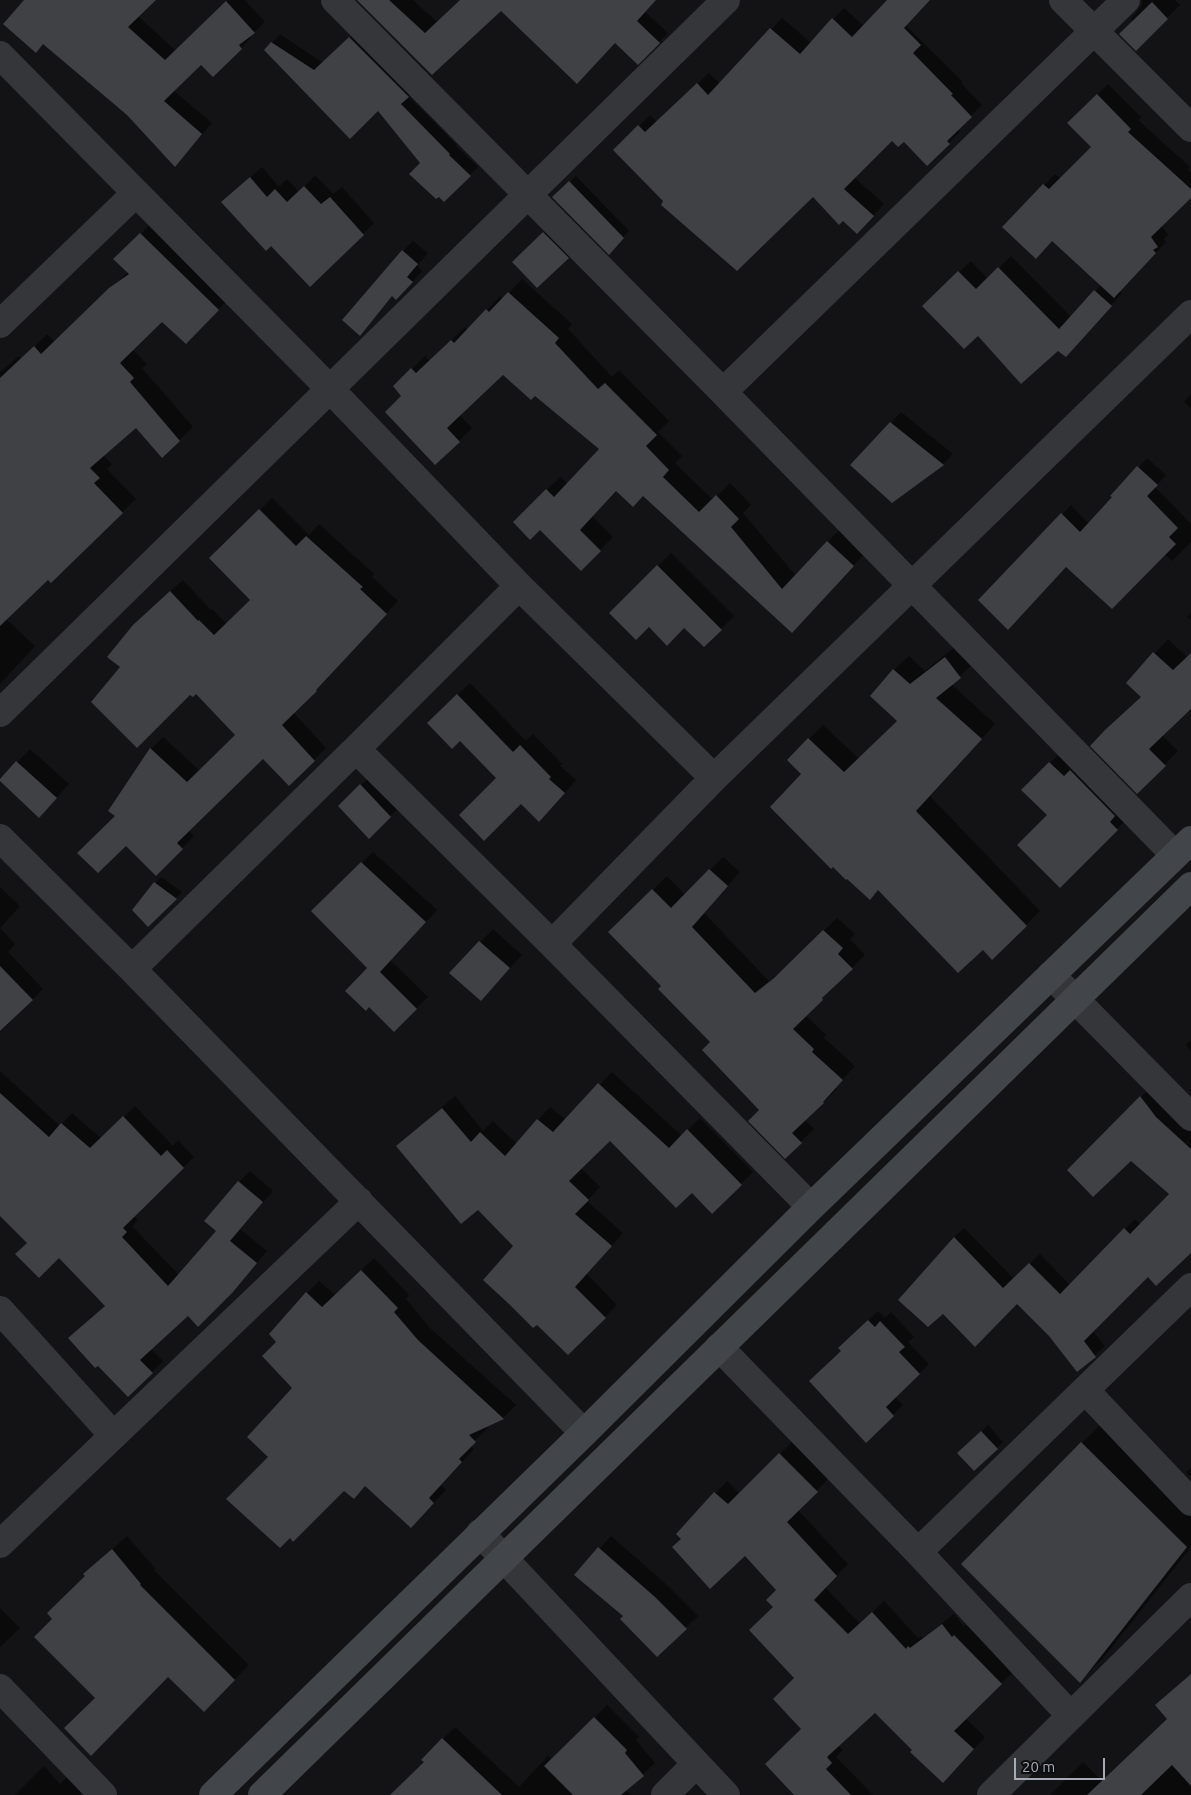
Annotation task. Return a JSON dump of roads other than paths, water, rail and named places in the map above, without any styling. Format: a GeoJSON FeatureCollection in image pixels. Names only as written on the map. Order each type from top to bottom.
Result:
{"type":"FeatureCollection","features":[{"type":"Feature","properties":{"kind":"main road"},"geometry":{"type":"LineString","coordinates":[[213,1795],[584,1433],[811,1207],[1183,848]]}},
{"type":"Feature","properties":{"kind":"main road"},"geometry":{"type":"LineString","coordinates":[[262,1795],[1191,886]]}},
{"type":"Feature","properties":{"kind":"street"},"geometry":{"type":"LineString","coordinates":[[335,0],[912,585],[1183,848]]}},
{"type":"Feature","properties":{"kind":"street"},"geometry":{"type":"LineString","coordinates":[[0,713],[726,0]]}},
{"type":"Feature","properties":{"kind":"street"},"geometry":{"type":"LineString","coordinates":[[1063,0],[1191,128]]}},
{"type":"Feature","properties":{"kind":"street"},"geometry":{"type":"LineString","coordinates":[[723,392],[1126,0]]}},
{"type":"Feature","properties":{"kind":"street"},"geometry":{"type":"LineString","coordinates":[[0,55],[135,194],[329,388],[518,586],[714,778]]}},
{"type":"Feature","properties":{"kind":"street"},"geometry":{"type":"LineString","coordinates":[[0,324],[135,194]]}},
{"type":"Feature","properties":{"kind":"street"},"geometry":{"type":"LineString","coordinates":[[552,944],[714,778],[1191,314]]}},
{"type":"Feature","properties":{"kind":"street"},"geometry":{"type":"LineString","coordinates":[[132,969],[356,749],[518,586]]}},
{"type":"Feature","properties":{"kind":"street"},"geometry":{"type":"LineString","coordinates":[[356,749],[552,944],[811,1207]]}},
{"type":"Feature","properties":{"kind":"street"},"geometry":{"type":"LineString","coordinates":[[0,838],[132,969],[584,1433]]}},
{"type":"Feature","properties":{"kind":"street"},"geometry":{"type":"LineString","coordinates":[[1051,975],[1191,1117]]}},
{"type":"Feature","properties":{"kind":"street"},"geometry":{"type":"LineString","coordinates":[[0,1544],[359,1201]]}},
{"type":"Feature","properties":{"kind":"street"},"geometry":{"type":"LineString","coordinates":[[918,1552],[1191,1287]]}},
{"type":"Feature","properties":{"kind":"street"},"geometry":{"type":"LineString","coordinates":[[0,1310],[113,1435]]}},
{"type":"Feature","properties":{"kind":"street"},"geometry":{"type":"LineString","coordinates":[[719,1347],[918,1552],[1071,1716]]}},
{"type":"Feature","properties":{"kind":"street"},"geometry":{"type":"LineString","coordinates":[[1085,1390],[1191,1502]]}},
{"type":"Feature","properties":{"kind":"street"},"geometry":{"type":"LineString","coordinates":[[480,1533],[726,1795]]}},
{"type":"Feature","properties":{"kind":"street"},"geometry":{"type":"LineString","coordinates":[[991,1795],[1191,1597]]}},
{"type":"Feature","properties":{"kind":"street"},"geometry":{"type":"LineString","coordinates":[[0,1688],[104,1795]]}},
{"type":"Feature","properties":{"kind":"street"},"geometry":{"type":"LineString","coordinates":[[665,1795],[696,1764]]}}]}
